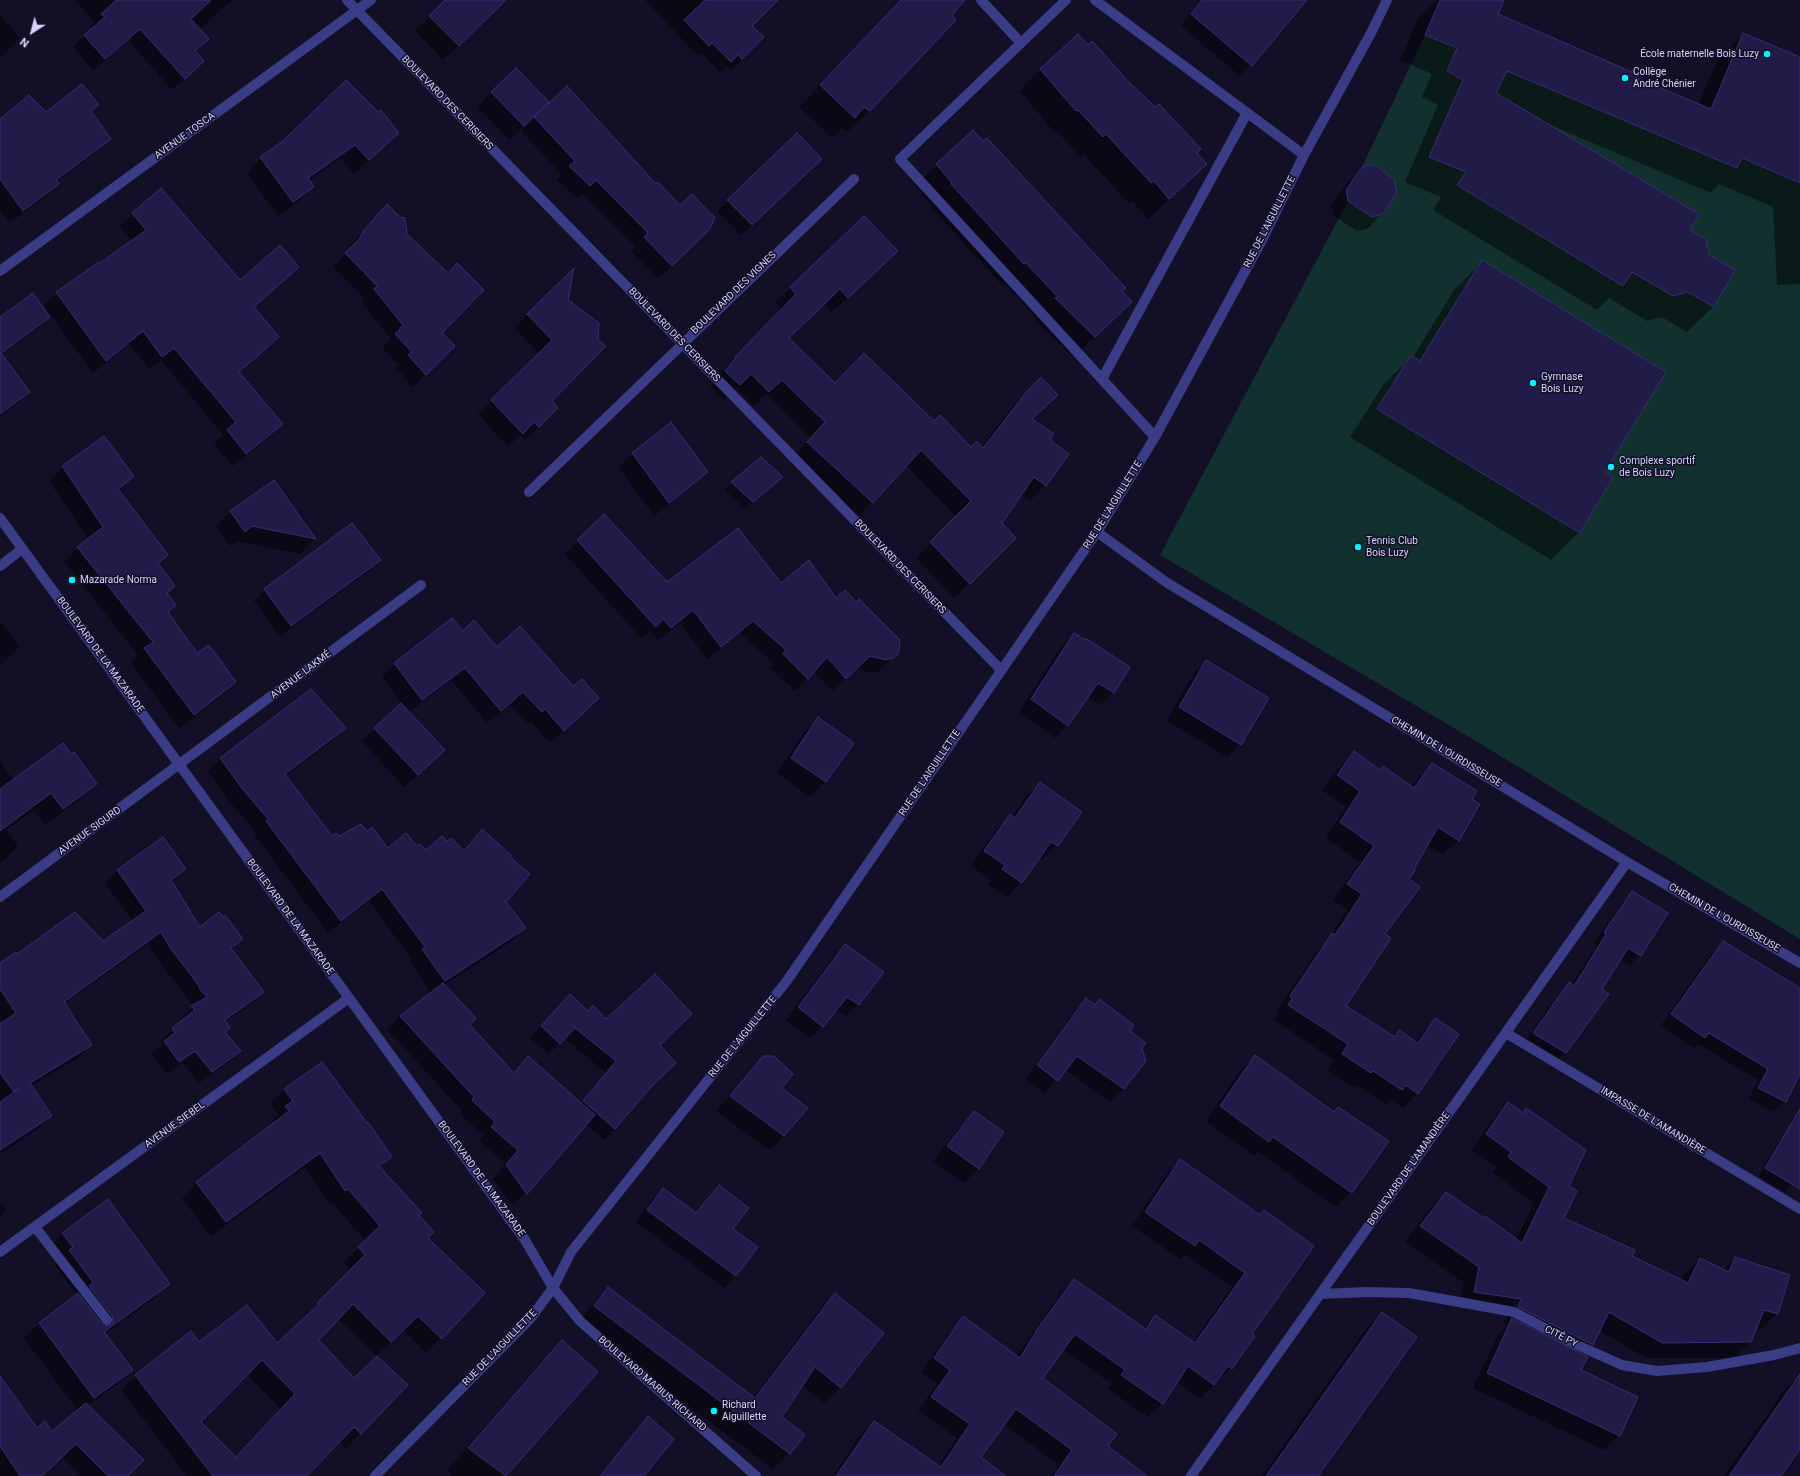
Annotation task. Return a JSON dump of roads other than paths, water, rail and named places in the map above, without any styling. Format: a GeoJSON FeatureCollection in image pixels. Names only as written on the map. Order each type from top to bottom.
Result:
{"type":"FeatureCollection","features":[{"type":"Feature","properties":{"kind":"street","name":"BOULEVARD DES CERISIERS"},"geometry":{"type":"LineString","coordinates":[[347,0],[1001,670]]}},
{"type":"Feature","properties":{"kind":"street","name":"AVENUE TOSCA"},"geometry":{"type":"LineString","coordinates":[[0,271],[371,0]]}},
{"type":"Feature","properties":{"kind":"street"},"geometry":{"type":"LineString","coordinates":[[980,0],[1021,43]]}},
{"type":"Feature","properties":{"kind":"street"},"geometry":{"type":"LineString","coordinates":[[1066,0],[900,159],[1155,437]]}},
{"type":"Feature","properties":{"kind":"street"},"geometry":{"type":"LineString","coordinates":[[1095,0],[1304,155]]}},
{"type":"Feature","properties":{"kind":"street","name":"RUE DE L'AIGUILLETTE"},"geometry":{"type":"LineString","coordinates":[[375,1476],[530,1319],[553,1288],[571,1252],[786,982],[1097,532],[1155,437],[1262,240],[1304,155],[1371,32],[1386,0]]}},
{"type":"Feature","properties":{"kind":"street"},"geometry":{"type":"LineString","coordinates":[[1102,379],[1248,113]]}},
{"type":"Feature","properties":{"kind":"street","name":"BOULEVARD DES VIGNES"},"geometry":{"type":"LineString","coordinates":[[529,492],[854,179]]}},
{"type":"Feature","properties":{"kind":"street"},"geometry":{"type":"LineString","coordinates":[[0,518],[22,549],[0,566]]}},
{"type":"Feature","properties":{"kind":"street","name":"CHEMIN DE L'OURDISSEUSE"},"geometry":{"type":"LineString","coordinates":[[1097,532],[1166,582],[1627,862],[1800,963]]}},
{"type":"Feature","properties":{"kind":"street","name":"BOULEVARD DE LA MAZARADE"},"geometry":{"type":"LineString","coordinates":[[22,549],[180,764],[525,1240],[553,1288]]}},
{"type":"Feature","properties":{"kind":"street","name":"AVENUE LAKMÉ"},"geometry":{"type":"LineString","coordinates":[[180,764],[421,585]]}},
{"type":"Feature","properties":{"kind":"street","name":"AVENUE SIGURD"},"geometry":{"type":"LineString","coordinates":[[0,897],[180,764]]}},
{"type":"Feature","properties":{"kind":"street","name":"BOULEVARD DE L'AMANDIÈRE"},"geometry":{"type":"LineString","coordinates":[[1191,1476],[1627,862]]}},
{"type":"Feature","properties":{"kind":"street","name":"AVENUE SIEBEL"},"geometry":{"type":"LineString","coordinates":[[0,1252],[349,998]]}},
{"type":"Feature","properties":{"kind":"street","name":"IMPASSE DE L'AMANDIÈRE"},"geometry":{"type":"LineString","coordinates":[[1506,1033],[1800,1209]]}},
{"type":"Feature","properties":{"kind":"street"},"geometry":{"type":"LineString","coordinates":[[35,1227],[107,1320]]}},
{"type":"Feature","properties":{"kind":"street","name":"BOULEVARD MARIUS RICHARD"},"geometry":{"type":"LineString","coordinates":[[553,1288],[580,1321],[756,1476]]}},
{"type":"Feature","properties":{"kind":"street","name":"CITÉ PY"},"geometry":{"type":"LineString","coordinates":[[1321,1294],[1366,1292],[1409,1293],[1514,1312],[1577,1345],[1622,1365],[1657,1371],[1707,1367],[1774,1355],[1800,1348]]}},
{"type":"Feature","properties":{"kind":"place","name":"École maternelle Bois Luzy"},"geometry":{"type":"Point","coordinates":[1767,54]}},
{"type":"Feature","properties":{"kind":"place","name":"Collège André Chénier"},"geometry":{"type":"Point","coordinates":[1625,78]}},
{"type":"Feature","properties":{"kind":"place","name":"Gymnase Bois Luzy"},"geometry":{"type":"Point","coordinates":[1533,383]}},
{"type":"Feature","properties":{"kind":"place","name":"Complexe sportif de Bois Luzy"},"geometry":{"type":"Point","coordinates":[1611,467]}},
{"type":"Feature","properties":{"kind":"place","name":"Tennis Club Bois Luzy"},"geometry":{"type":"Point","coordinates":[1358,547]}},
{"type":"Feature","properties":{"kind":"place","name":"Mazarade Norma"},"geometry":{"type":"Point","coordinates":[72,580]}},
{"type":"Feature","properties":{"kind":"place","name":"Richard Aiguillette"},"geometry":{"type":"Point","coordinates":[714,1411]}}]}
